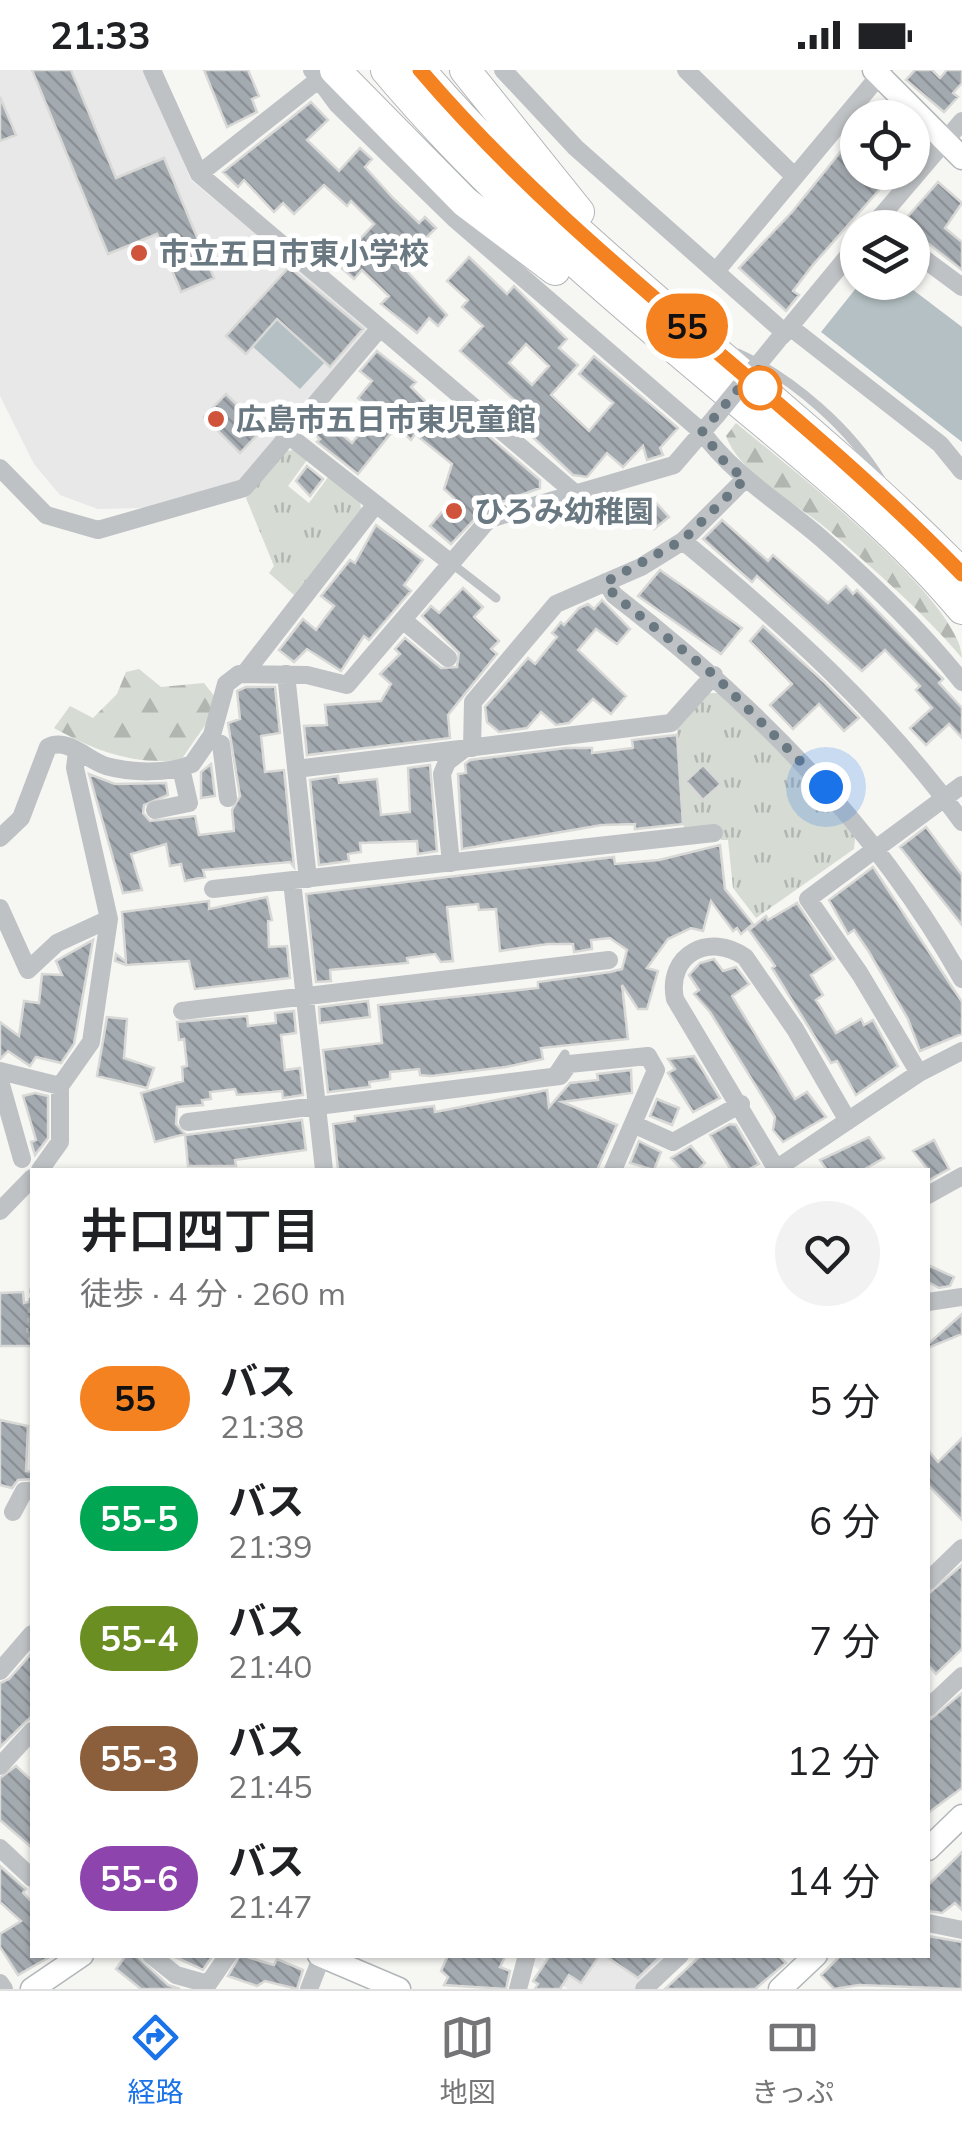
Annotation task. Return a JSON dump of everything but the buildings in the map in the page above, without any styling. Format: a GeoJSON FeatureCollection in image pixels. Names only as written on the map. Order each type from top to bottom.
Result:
{"type":"FeatureCollection","features":[{"type":"Feature","properties":{"kind":"highway"},"geometry":{"type":"LineString","coordinates":[[386,70],[496,191],[682,333],[902,513],[962,574]]}},
{"type":"Feature","properties":{"kind":"highway"},"geometry":{"type":"LineString","coordinates":[[420,70],[504,164],[962,609]]}},
{"type":"Feature","properties":{"kind":"highway"},"geometry":{"type":"LineString","coordinates":[[464,70],[682,333]]}},
{"type":"Feature","properties":{"kind":"highway"},"geometry":{"type":"LineString","coordinates":[[322,73],[466,202],[582,290],[682,333]]}},
{"type":"Feature","properties":{"kind":"street"},"geometry":{"type":"LineString","coordinates":[[152,70],[199,174],[576,494]]}},
{"type":"Feature","properties":{"kind":"street"},"geometry":{"type":"LineString","coordinates":[[503,70],[576,148],[784,333],[940,444],[962,471]]}},
{"type":"Feature","properties":{"kind":"street"},"geometry":{"type":"LineString","coordinates":[[686,70],[795,177]]}},
{"type":"Feature","properties":{"kind":"street"},"geometry":{"type":"LineString","coordinates":[[717,270],[879,72],[962,158]]}},
{"type":"Feature","properties":{"kind":"street"},"geometry":{"type":"LineString","coordinates":[[199,174],[322,73],[456,220],[702,432],[726,464],[820,538],[928,640],[962,682]]}},
{"type":"Feature","properties":{"kind":"street"},"geometry":{"type":"LineString","coordinates":[[889,210],[962,121]]}},
{"type":"Feature","properties":{"kind":"street"},"geometry":{"type":"LineString","coordinates":[[930,263],[962,287]]}},
{"type":"Feature","properties":{"kind":"street"},"geometry":{"type":"LineString","coordinates":[[245,673],[286,674],[347,685],[490,519],[674,465],[840,266]]}},
{"type":"Feature","properties":{"kind":"street"},"geometry":{"type":"LineString","coordinates":[[3,479],[46,515],[98,530],[244,488],[380,328]]}},
{"type":"Feature","properties":{"kind":"street"},"geometry":{"type":"LineString","coordinates":[[288,435],[451,563]]}},
{"type":"Feature","properties":{"kind":"street"},"geometry":{"type":"LineString","coordinates":[[468,749],[474,702],[556,604],[683,540],[745,479]]}},
{"type":"Feature","properties":{"kind":"street"},"geometry":{"type":"LineString","coordinates":[[0,838],[21,818],[48,747],[62,744],[110,767],[181,768],[197,760],[210,738],[226,684],[245,673],[376,504]]}},
{"type":"Feature","properties":{"kind":"street"},"geometry":{"type":"LineString","coordinates":[[683,540],[776,618],[877,715],[962,822]]}},
{"type":"Feature","properties":{"kind":"street"},"geometry":{"type":"LineString","coordinates":[[606,582],[614,595],[714,675],[798,756],[876,847],[962,979]]}},
{"type":"Feature","properties":{"kind":"street"},"geometry":{"type":"LineString","coordinates":[[403,620],[448,658]]}},
{"type":"Feature","properties":{"kind":"street"},"geometry":{"type":"LineString","coordinates":[[286,674],[296,770],[304,996],[324,1168]]}},
{"type":"Feature","properties":{"kind":"street"},"geometry":{"type":"LineString","coordinates":[[296,770],[672,723],[714,675]]}},
{"type":"Feature","properties":{"kind":"street"},"geometry":{"type":"LineString","coordinates":[[210,738],[221,744],[228,798]]}},
{"type":"Feature","properties":{"kind":"street"},"geometry":{"type":"LineString","coordinates":[[451,863],[442,774],[447,762],[468,749]]}},
{"type":"Feature","properties":{"kind":"street"},"geometry":{"type":"LineString","coordinates":[[41,1168],[62,1134],[60,1086],[83,1059],[93,1034],[110,919],[74,768],[76,751]]}},
{"type":"Feature","properties":{"kind":"street"},"geometry":{"type":"LineString","coordinates":[[155,810],[189,803],[181,768]]}},
{"type":"Feature","properties":{"kind":"street"},"geometry":{"type":"LineString","coordinates":[[918,1073],[860,974],[808,899],[962,785]]}},
{"type":"Feature","properties":{"kind":"street"},"geometry":{"type":"LineString","coordinates":[[213,890],[714,833]]}},
{"type":"Feature","properties":{"kind":"street"},"geometry":{"type":"LineString","coordinates":[[0,908],[22,974],[57,943],[110,919]]}},
{"type":"Feature","properties":{"kind":"street"},"geometry":{"type":"LineString","coordinates":[[775,1168],[741,1104],[675,999],[674,977],[682,961],[709,945],[734,950],[753,967],[795,1028],[848,1121]]}},
{"type":"Feature","properties":{"kind":"street"},"geometry":{"type":"LineString","coordinates":[[182,1011],[610,960]]}},
{"type":"Feature","properties":{"kind":"street"},"geometry":{"type":"LineString","coordinates":[[779,1168],[918,1073],[962,1050]]}},
{"type":"Feature","properties":{"kind":"street"},"geometry":{"type":"LineString","coordinates":[[188,1122],[560,1076],[569,1064],[648,1056],[656,1070],[615,1168]]}},
{"type":"Feature","properties":{"kind":"street"},"geometry":{"type":"LineString","coordinates":[[0,1071],[60,1086]]}},
{"type":"Feature","properties":{"kind":"street"},"geometry":{"type":"LineString","coordinates":[[0,1080],[22,1159]]}},
{"type":"Feature","properties":{"kind":"street"},"geometry":{"type":"LineString","coordinates":[[633,1124],[673,1142],[741,1104]]}},
{"type":"Feature","properties":{"kind":"street"},"geometry":{"type":"LineString","coordinates":[[930,1194],[962,1176]]}},
{"type":"Feature","properties":{"kind":"street"},"geometry":{"type":"LineString","coordinates":[[0,1211],[30,1180]]}},
{"type":"Feature","properties":{"kind":"street"},"geometry":{"type":"LineString","coordinates":[[930,1302],[962,1297]]}},
{"type":"Feature","properties":{"kind":"street"},"geometry":{"type":"LineString","coordinates":[[12,1512],[24,1491],[30,1491]]}},
{"type":"Feature","properties":{"kind":"street"},"geometry":{"type":"LineString","coordinates":[[930,1579],[962,1548]]}},
{"type":"Feature","properties":{"kind":"street"},"geometry":{"type":"LineString","coordinates":[[0,1671],[30,1636]]}},
{"type":"Feature","properties":{"kind":"street"},"geometry":{"type":"LineString","coordinates":[[930,1706],[962,1676]]}},
{"type":"Feature","properties":{"kind":"street"},"geometry":{"type":"LineString","coordinates":[[0,1766],[29,1742]]}},
{"type":"Feature","properties":{"kind":"street"},"geometry":{"type":"LineString","coordinates":[[930,1847],[962,1816]]}},
{"type":"Feature","properties":{"kind":"street"},"geometry":{"type":"LineString","coordinates":[[0,1848],[30,1876]]}},
{"type":"Feature","properties":{"kind":"street"},"geometry":{"type":"LineString","coordinates":[[930,1923],[962,1930]]}},
{"type":"Feature","properties":{"kind":"street"},"geometry":{"type":"LineString","coordinates":[[32,1989],[78,1958]]}},
{"type":"Feature","properties":{"kind":"street"},"geometry":{"type":"LineString","coordinates":[[154,1958],[182,1978],[208,1986],[226,1958]]}},
{"type":"Feature","properties":{"kind":"street"},"geometry":{"type":"LineString","coordinates":[[308,1989],[320,1958]]}},
{"type":"Feature","properties":{"kind":"street"},"geometry":{"type":"LineString","coordinates":[[326,1958],[400,1989]]}},
{"type":"Feature","properties":{"kind":"street"},"geometry":{"type":"LineString","coordinates":[[518,1989],[526,1958]]}},
{"type":"Feature","properties":{"kind":"street"},"geometry":{"type":"LineString","coordinates":[[644,1989],[677,1958]]}},
{"type":"Feature","properties":{"kind":"street"},"geometry":{"type":"LineString","coordinates":[[785,1987],[813,1958]]}},
{"type":"Feature","properties":{"kind":"lane"},"geometry":{"type":"LineString","coordinates":[[451,563],[496,598]]}},
{"type":"Feature","properties":{"kind":"lane"},"geometry":{"type":"LineString","coordinates":[[551,1077],[564,1054]]}},
{"type":"Feature","properties":{"kind":"path"},"geometry":{"type":"LineString","coordinates":[[30,1300],[27,1332],[30,1343]]}},
{"type":"Feature","properties":{"kind":"shaded area","name":"市立五日市東小学校"},"geometry":{"type":"Polygon","coordinates":[[[0,70],[145,70],[191,180],[366,326],[367,336],[239,481],[144,508],[98,509],[60,495],[34,464],[0,396],[0,70]]]}},
{"type":"Feature","properties":{"kind":"shaded area"},"geometry":{"type":"Polygon","coordinates":[[[847,300],[926,300],[962,327],[962,442],[821,332],[847,300]]]}},
{"type":"Feature","properties":{"kind":"shaded area"},"geometry":{"type":"Polygon","coordinates":[[[277,319],[325,362],[300,389],[252,346],[277,319]]]}},
{"type":"Feature","properties":{"kind":"shaded area"},"geometry":{"type":"Polygon","coordinates":[[[534,1958],[556,1967],[563,1958],[667,1958],[634,1989],[568,1989],[532,1965],[534,1958]]]}},
{"type":"Feature","properties":{"kind":"green space"},"geometry":{"type":"Polygon","coordinates":[[[736,423],[829,500],[903,569],[954,633],[962,658],[880,575],[744,464],[726,436],[736,423]]]}},
{"type":"Feature","properties":{"kind":"green space"},"geometry":{"type":"Polygon","coordinates":[[[294,450],[307,460],[288,486],[309,503],[329,476],[360,500],[361,510],[294,595],[269,573],[274,566],[246,498],[285,451],[294,450]]]}},
{"type":"Feature","properties":{"kind":"green space"},"geometry":{"type":"Polygon","coordinates":[[[139,669],[161,687],[204,683],[215,697],[208,721],[181,760],[130,758],[54,728],[70,706],[93,718],[117,694],[126,672],[139,669]]]}},
{"type":"Feature","properties":{"kind":"green space"},"geometry":{"type":"Polygon","coordinates":[[[709,693],[721,693],[822,796],[855,838],[854,849],[756,918],[733,888],[728,840],[721,840],[719,825],[684,828],[677,729],[709,693]]]}},
{"type":"Feature","properties":{"kind":"bus line","name":"55"},"geometry":{"type":"LineString","coordinates":[[420,70],[504,164],[562,220],[827,444],[962,574]]}},
{"type":"Feature","properties":{"kind":"place","name":"市立五日市東小学校"},"geometry":{"type":"Point","coordinates":[139,253]}},
{"type":"Feature","properties":{"kind":"place","name":"広島市五日市東児童館"},"geometry":{"type":"Point","coordinates":[216,419]}},
{"type":"Feature","properties":{"kind":"place","name":"ひろみ幼稚園"},"geometry":{"type":"Point","coordinates":[454,511]}},
{"type":"Feature","properties":{"kind":"route"},"geometry":{"type":"LineString","coordinates":[[760,388],[758,366],[702,432],[726,464],[745,479],[683,540],[641,567],[606,582],[614,595],[763,720],[826,787]]}}]}
